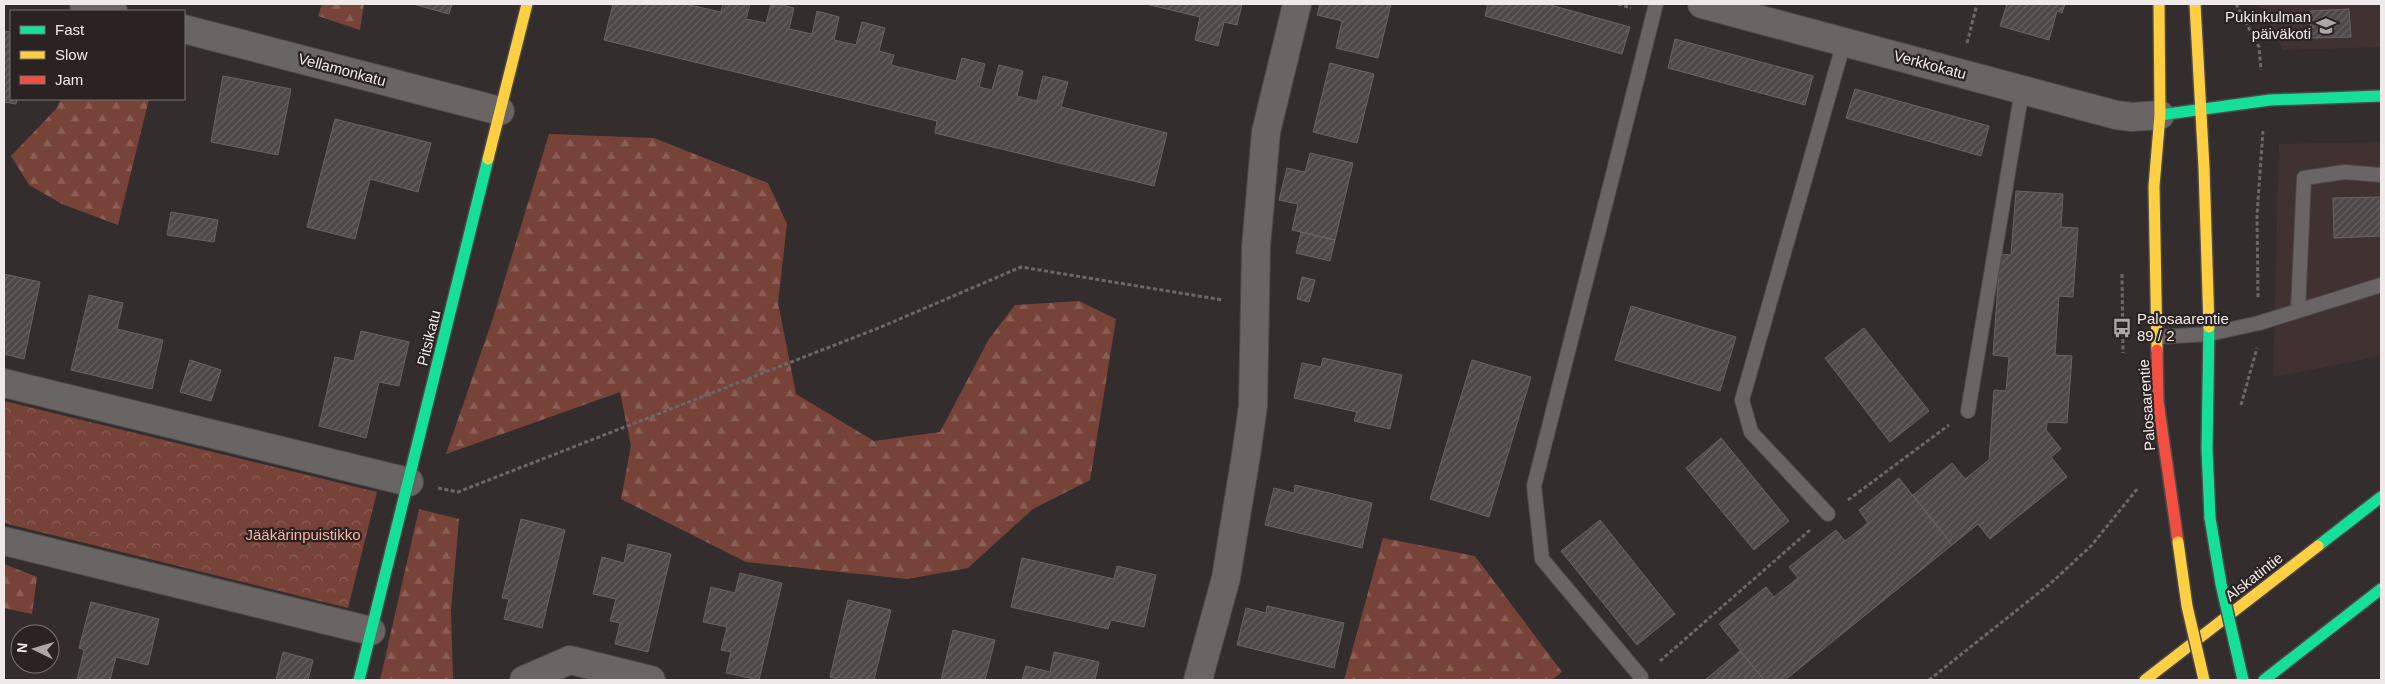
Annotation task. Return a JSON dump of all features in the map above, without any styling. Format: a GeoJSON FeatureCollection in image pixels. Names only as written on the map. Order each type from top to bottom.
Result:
{"type":"FeatureCollection","features":[{"type":"Feature","properties":{"kind":"main road","name":"Pitsikatu"},"geometry":{"type":"LineString","coordinates":[[359,680],[527,4]]}},
{"type":"Feature","properties":{"kind":"main road","name":"Palosaarentie"},"geometry":{"type":"LineString","coordinates":[[2159,4],[2160,115],[2154,186],[2158,401],[2187,606],[2204,680]]}},
{"type":"Feature","properties":{"kind":"main road"},"geometry":{"type":"LineString","coordinates":[[2196,4],[2205,168],[2209,334],[2206,469],[2210,518],[2229,622],[2243,680]]}},
{"type":"Feature","properties":{"kind":"main road"},"geometry":{"type":"LineString","coordinates":[[2160,115],[2201,107],[2263,99],[2381,96]]}},
{"type":"Feature","properties":{"kind":"main road","name":"Alskatintie"},"geometry":{"type":"LineString","coordinates":[[2145,680],[2381,497]]}},
{"type":"Feature","properties":{"kind":"main road"},"geometry":{"type":"LineString","coordinates":[[2264,680],[2381,589]]}},
{"type":"Feature","properties":{"kind":"street"},"geometry":{"type":"LineString","coordinates":[[84,4],[109,10]]}},
{"type":"Feature","properties":{"kind":"street"},"geometry":{"type":"LineString","coordinates":[[1198,680],[1226,578],[1253,406],[1256,247],[1266,132],[1297,4]]}},
{"type":"Feature","properties":{"kind":"street","name":"Verkkokatu"},"geometry":{"type":"LineString","coordinates":[[1702,4],[2116,115],[2132,117],[2160,115]]}},
{"type":"Feature","properties":{"kind":"street","name":"Vellamonkatu"},"geometry":{"type":"LineString","coordinates":[[185,29],[500,111]]}},
{"type":"Feature","properties":{"kind":"street"},"geometry":{"type":"LineString","coordinates":[[4,382],[408,482]]}},
{"type":"Feature","properties":{"kind":"street"},"geometry":{"type":"LineString","coordinates":[[4,541],[371,631]]}},
{"type":"Feature","properties":{"kind":"street"},"geometry":{"type":"LineString","coordinates":[[524,680],[570,660],[651,680]]}},
{"type":"Feature","properties":{"kind":"lane"},"geometry":{"type":"LineString","coordinates":[[1641,677],[1542,559],[1534,486],[1656,4]]}},
{"type":"Feature","properties":{"kind":"lane"},"geometry":{"type":"LineString","coordinates":[[1828,514],[1751,432],[1742,400],[1844,42]]}},
{"type":"Feature","properties":{"kind":"lane"},"geometry":{"type":"LineString","coordinates":[[1968,412],[2022,90]]}},
{"type":"Feature","properties":{"kind":"lane"},"geometry":{"type":"LineString","coordinates":[[2298,310],[2304,178],[2345,172],[2381,175]]}},
{"type":"Feature","properties":{"kind":"lane"},"geometry":{"type":"LineString","coordinates":[[2158,337],[2209,334],[2259,323],[2381,285]]}},
{"type":"Feature","properties":{"kind":"path"},"geometry":{"type":"LineString","coordinates":[[1959,73],[1977,4]]}},
{"type":"Feature","properties":{"kind":"path"},"geometry":{"type":"LineString","coordinates":[[408,482],[458,492],[881,326],[1021,267],[1255,305]]}},
{"type":"Feature","properties":{"kind":"path"},"geometry":{"type":"LineString","coordinates":[[1641,677],[1828,514],[1968,412]]}},
{"type":"Feature","properties":{"kind":"path"},"geometry":{"type":"LineString","coordinates":[[1930,680],[2051,583],[2091,546],[2143,482]]}},
{"type":"Feature","properties":{"kind":"shaded area","name":"Pukinkulman päiväkoti"},"geometry":{"type":"Polygon","coordinates":[[[2259,4],[2381,4],[2381,47],[2283,50],[2259,4]]]}},
{"type":"Feature","properties":{"kind":"shaded area"},"geometry":{"type":"Polygon","coordinates":[[[2381,142],[2381,356],[2273,377],[2279,144],[2381,142]]]}},
{"type":"Feature","properties":{"kind":"green space"},"geometry":{"type":"Polygon","coordinates":[[[322,4],[364,4],[360,30],[318,16],[322,4]]]}},
{"type":"Feature","properties":{"kind":"green space"},"geometry":{"type":"Polygon","coordinates":[[[60,100],[149,100],[118,225],[62,204],[29,185],[11,156],[56,109],[60,100]]]}},
{"type":"Feature","properties":{"kind":"green space"},"geometry":{"type":"Polygon","coordinates":[[[549,134],[654,138],[768,183],[787,224],[778,303],[796,394],[874,441],[940,432],[989,339],[1015,305],[1079,301],[1116,319],[1090,480],[1033,509],[968,568],[907,579],[746,562],[621,499],[631,446],[620,392],[446,454],[493,318],[549,134]]]}},
{"type":"Feature","properties":{"kind":"green space","name":"Jääkärinpuistikko"},"geometry":{"type":"Polygon","coordinates":[[[4,401],[377,492],[348,608],[4,523],[4,401]]]}},
{"type":"Feature","properties":{"kind":"green space"},"geometry":{"type":"Polygon","coordinates":[[[419,509],[459,519],[451,610],[453,680],[380,680],[419,509]]]}},
{"type":"Feature","properties":{"kind":"green space"},"geometry":{"type":"Polygon","coordinates":[[[1383,538],[1475,556],[1562,672],[1552,680],[1344,680],[1383,538]]]}},
{"type":"Feature","properties":{"kind":"green space"},"geometry":{"type":"Polygon","coordinates":[[[4,564],[37,577],[32,614],[4,608],[4,564]]]}},
{"type":"Feature","properties":{"kind":"building"},"geometry":{"type":"Polygon","coordinates":[[[413,4],[452,4],[449,14],[413,4]]]}},
{"type":"Feature","properties":{"kind":"building"},"geometry":{"type":"Polygon","coordinates":[[[613,4],[685,4],[721,12],[723,4],[750,4],[746,19],[766,23],[771,4],[778,4],[794,8],[789,29],[812,34],[817,11],[839,17],[834,40],[856,45],[862,22],[885,28],[879,51],[894,55],[891,65],[956,81],[962,58],[985,64],[979,87],[992,90],[999,65],[1023,71],[1017,96],[1037,101],[1043,76],[1068,82],[1061,107],[1167,133],[1154,186],[935,133],[937,121],[604,40],[613,4]]]}},
{"type":"Feature","properties":{"kind":"building"},"geometry":{"type":"Polygon","coordinates":[[[1146,4],[1242,4],[1237,25],[1224,22],[1218,46],[1195,40],[1200,17],[1146,4]]]}},
{"type":"Feature","properties":{"kind":"building"},"geometry":{"type":"Polygon","coordinates":[[[1320,4],[1391,4],[1378,58],[1336,48],[1342,21],[1317,15],[1320,4]]]}},
{"type":"Feature","properties":{"kind":"building"},"geometry":{"type":"Polygon","coordinates":[[[1488,4],[1547,4],[1630,27],[1622,54],[1485,16],[1488,4]]]}},
{"type":"Feature","properties":{"kind":"building"},"geometry":{"type":"Polygon","coordinates":[[[2007,4],[2065,4],[2062,13],[2057,11],[2049,40],[2000,26],[2007,4]]]}},
{"type":"Feature","properties":{"kind":"building"},"geometry":{"type":"Polygon","coordinates":[[[2349,9],[2351,37],[2311,38],[2310,11],[2349,9]]]}},
{"type":"Feature","properties":{"kind":"building"},"geometry":{"type":"Polygon","coordinates":[[[4,31],[10,32],[10,100],[17,100],[16,104],[4,102],[4,31]]]}},
{"type":"Feature","properties":{"kind":"building"},"geometry":{"type":"Polygon","coordinates":[[[1675,39],[1813,76],[1805,105],[1668,68],[1675,39]]]}},
{"type":"Feature","properties":{"kind":"building"},"geometry":{"type":"Polygon","coordinates":[[[1330,63],[1374,74],[1357,143],[1313,132],[1330,63]]]}},
{"type":"Feature","properties":{"kind":"building"},"geometry":{"type":"Polygon","coordinates":[[[223,76],[291,89],[278,155],[211,142],[223,76]]]}},
{"type":"Feature","properties":{"kind":"building"},"geometry":{"type":"Polygon","coordinates":[[[1855,89],[1989,126],[1981,156],[1846,118],[1855,89]]]}},
{"type":"Feature","properties":{"kind":"building"},"geometry":{"type":"Polygon","coordinates":[[[335,119],[431,143],[418,192],[370,179],[355,239],[307,227],[335,119]]]}},
{"type":"Feature","properties":{"kind":"building"},"geometry":{"type":"Polygon","coordinates":[[[1310,153],[1353,163],[1335,240],[1292,230],[1298,204],[1279,200],[1287,168],[1305,172],[1310,153]]]}},
{"type":"Feature","properties":{"kind":"building"},"geometry":{"type":"Polygon","coordinates":[[[2016,191],[2063,194],[2061,227],[2078,228],[2073,297],[2059,296],[2055,355],[2072,356],[2067,423],[2047,422],[2046,430],[2061,449],[2051,457],[2067,477],[1990,539],[1978,524],[1952,545],[1913,495],[1952,463],[1965,479],[1989,460],[1994,390],[2006,391],[2009,357],[1993,355],[2000,254],[2011,255],[2016,191]]]}},
{"type":"Feature","properties":{"kind":"building"},"geometry":{"type":"Polygon","coordinates":[[[2381,197],[2381,236],[2334,238],[2333,198],[2381,197]]]}},
{"type":"Feature","properties":{"kind":"building"},"geometry":{"type":"Polygon","coordinates":[[[171,212],[218,220],[214,242],[167,235],[171,212]]]}},
{"type":"Feature","properties":{"kind":"building"},"geometry":{"type":"Polygon","coordinates":[[[1301,232],[1335,240],[1330,261],[1296,253],[1301,232]]]}},
{"type":"Feature","properties":{"kind":"building"},"geometry":{"type":"Polygon","coordinates":[[[4,274],[40,282],[24,359],[4,354],[4,274]]]}},
{"type":"Feature","properties":{"kind":"building"},"geometry":{"type":"Polygon","coordinates":[[[1302,277],[1315,280],[1309,302],[1297,299],[1302,277]]]}},
{"type":"Feature","properties":{"kind":"building"},"geometry":{"type":"Polygon","coordinates":[[[89,295],[123,303],[117,329],[163,340],[152,389],[71,370],[89,295]]]}},
{"type":"Feature","properties":{"kind":"building"},"geometry":{"type":"Polygon","coordinates":[[[1631,306],[1736,337],[1720,391],[1615,360],[1631,306]]]}},
{"type":"Feature","properties":{"kind":"building"},"geometry":{"type":"Polygon","coordinates":[[[1864,328],[1929,411],[1890,442],[1825,358],[1864,328]]]}},
{"type":"Feature","properties":{"kind":"building"},"geometry":{"type":"Polygon","coordinates":[[[361,331],[409,342],[399,386],[379,382],[366,438],[319,426],[335,357],[354,361],[361,331]]]}},
{"type":"Feature","properties":{"kind":"building"},"geometry":{"type":"Polygon","coordinates":[[[1323,358],[1402,375],[1390,429],[1354,421],[1357,412],[1294,398],[1302,363],[1321,367],[1323,358]]]}},
{"type":"Feature","properties":{"kind":"building"},"geometry":{"type":"Polygon","coordinates":[[[190,360],[221,370],[211,401],[180,392],[190,360]]]}},
{"type":"Feature","properties":{"kind":"building"},"geometry":{"type":"Polygon","coordinates":[[[1472,360],[1531,377],[1489,517],[1430,499],[1472,360]]]}},
{"type":"Feature","properties":{"kind":"building"},"geometry":{"type":"Polygon","coordinates":[[[1721,438],[1789,521],[1754,550],[1686,468],[1721,438]]]}},
{"type":"Feature","properties":{"kind":"building"},"geometry":{"type":"Polygon","coordinates":[[[1899,478],[1952,545],[1785,680],[1764,680],[1719,624],[1766,587],[1774,597],[1798,578],[1789,567],[1836,530],[1845,541],[1868,523],[1859,510],[1899,478]]]}},
{"type":"Feature","properties":{"kind":"building"},"geometry":{"type":"Polygon","coordinates":[[[1295,485],[1372,503],[1362,548],[1265,525],[1274,488],[1294,493],[1295,485]]]}},
{"type":"Feature","properties":{"kind":"building"},"geometry":{"type":"Polygon","coordinates":[[[521,519],[565,530],[542,628],[504,619],[509,599],[502,598],[521,519]]]}},
{"type":"Feature","properties":{"kind":"building"},"geometry":{"type":"Polygon","coordinates":[[[1600,520],[1675,614],[1637,645],[1561,551],[1600,520]]]}},
{"type":"Feature","properties":{"kind":"building"},"geometry":{"type":"Polygon","coordinates":[[[628,544],[671,554],[648,652],[615,644],[620,623],[610,621],[616,599],[593,594],[602,557],[624,563],[628,544]]]}},
{"type":"Feature","properties":{"kind":"building"},"geometry":{"type":"Polygon","coordinates":[[[1022,558],[1114,579],[1117,566],[1156,575],[1144,627],[1111,620],[1108,629],[1011,607],[1022,558]]]}},
{"type":"Feature","properties":{"kind":"building"},"geometry":{"type":"Polygon","coordinates":[[[740,573],[782,583],[759,680],[726,673],[731,652],[721,650],[727,627],[703,622],[711,587],[735,593],[740,573]]]}},
{"type":"Feature","properties":{"kind":"building"},"geometry":{"type":"Polygon","coordinates":[[[848,600],[891,610],[874,680],[840,680],[830,677],[848,600]]]}},
{"type":"Feature","properties":{"kind":"building"},"geometry":{"type":"Polygon","coordinates":[[[91,602],[159,619],[148,665],[116,657],[110,680],[77,680],[84,650],[79,648],[91,602]]]}},
{"type":"Feature","properties":{"kind":"building"},"geometry":{"type":"Polygon","coordinates":[[[1267,606],[1344,623],[1334,668],[1237,645],[1246,608],[1266,613],[1267,606]]]}},
{"type":"Feature","properties":{"kind":"building"},"geometry":{"type":"Polygon","coordinates":[[[953,630],[995,640],[985,680],[941,680],[953,630]]]}},
{"type":"Feature","properties":{"kind":"building"},"geometry":{"type":"Polygon","coordinates":[[[1740,651],[1764,680],[1705,680],[1740,651]]]}},
{"type":"Feature","properties":{"kind":"building"},"geometry":{"type":"Polygon","coordinates":[[[283,652],[313,660],[308,680],[276,680],[283,652]]]}},
{"type":"Feature","properties":{"kind":"building"},"geometry":{"type":"Polygon","coordinates":[[[1054,652],[1099,662],[1095,680],[1022,680],[1026,666],[1050,672],[1054,652]]]}},
{"type":"Feature","properties":{"kind":"traffic: fast"},"geometry":{"type":"LineString","coordinates":[[2160,115],[2270,100],[2381,96]]}},
{"type":"Feature","properties":{"kind":"traffic: fast"},"geometry":{"type":"LineString","coordinates":[[359,680],[488,159]]}},
{"type":"Feature","properties":{"kind":"traffic: fast"},"geometry":{"type":"LineString","coordinates":[[2209,327],[2207,449],[2210,518]]}},
{"type":"Feature","properties":{"kind":"traffic: fast"},"geometry":{"type":"LineString","coordinates":[[2318,546],[2381,497]]}},
{"type":"Feature","properties":{"kind":"traffic: fast"},"geometry":{"type":"LineString","coordinates":[[2210,518],[2221,584],[2243,680]]}},
{"type":"Feature","properties":{"kind":"traffic: fast"},"geometry":{"type":"LineString","coordinates":[[2264,680],[2381,589]]}},
{"type":"Feature","properties":{"kind":"traffic: slow"},"geometry":{"type":"LineString","coordinates":[[488,159],[527,4]]}},
{"type":"Feature","properties":{"kind":"traffic: slow"},"geometry":{"type":"LineString","coordinates":[[2157,350],[2154,186],[2160,115],[2159,4]]}},
{"type":"Feature","properties":{"kind":"traffic: slow"},"geometry":{"type":"LineString","coordinates":[[2195,4],[2204,168],[2209,327]]}},
{"type":"Feature","properties":{"kind":"traffic: slow"},"geometry":{"type":"LineString","coordinates":[[2178,542],[2187,606],[2204,680]]}},
{"type":"Feature","properties":{"kind":"traffic: slow"},"geometry":{"type":"LineString","coordinates":[[2145,680],[2318,546]]}},
{"type":"Feature","properties":{"kind":"traffic: jam"},"geometry":{"type":"LineString","coordinates":[[2157,350],[2158,401],[2178,542]]}},
{"type":"Feature","properties":{"kind":"place","name":"Pukinkulman päiväkoti"},"geometry":{"type":"Point","coordinates":[2326,26]}},
{"type":"Feature","properties":{"kind":"place","name":"Palosaarentie 89 / 2"},"geometry":{"type":"Point","coordinates":[2122,328]}}]}
